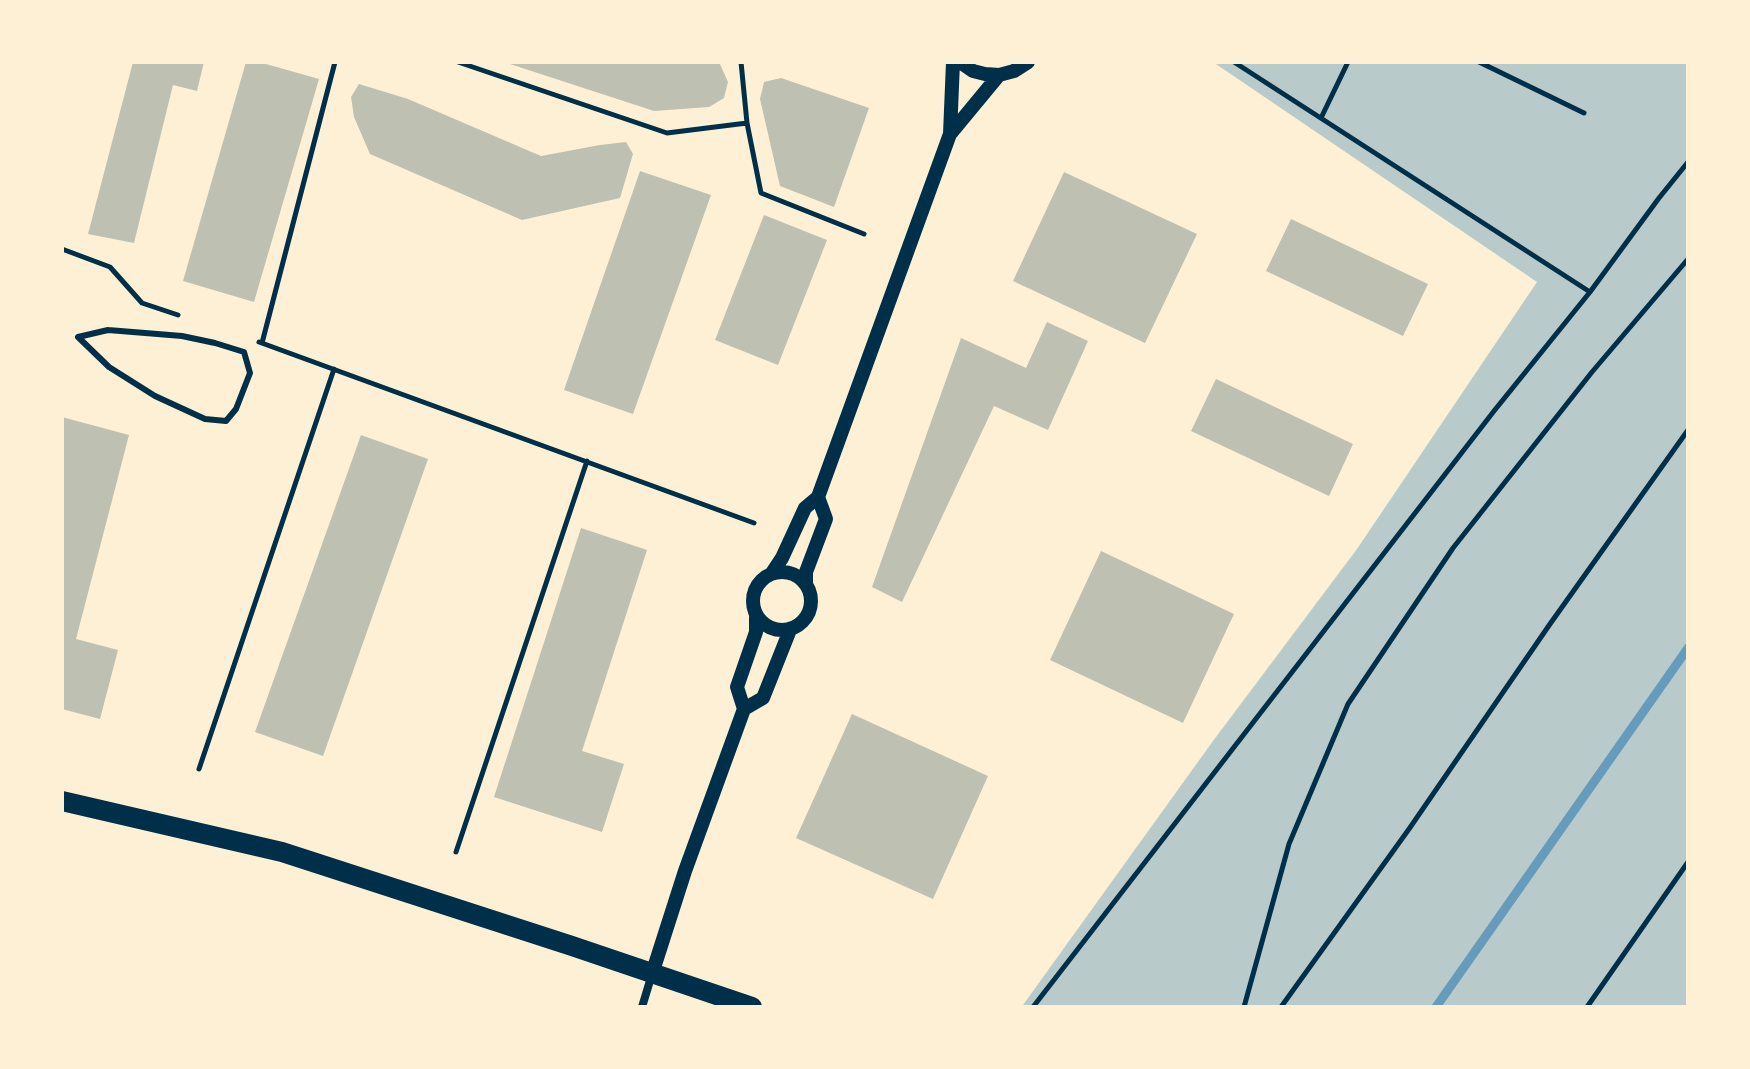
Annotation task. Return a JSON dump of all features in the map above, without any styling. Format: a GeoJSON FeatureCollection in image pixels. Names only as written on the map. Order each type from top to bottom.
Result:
{"type":"FeatureCollection","features":[{"type":"Feature","properties":{"kind":"main road"},"geometry":{"type":"LineString","coordinates":[[62,801],[282,852],[752,1007]]}},
{"type":"Feature","properties":{"kind":"street"},"geometry":{"type":"LineString","coordinates":[[772,573],[805,508],[818,497],[950,134],[953,62]]}},
{"type":"Feature","properties":{"kind":"street"},"geometry":{"type":"LineString","coordinates":[[960,62],[973,71],[999,75],[1014,71],[1028,62]]}},
{"type":"Feature","properties":{"kind":"street"},"geometry":{"type":"LineString","coordinates":[[950,134],[999,75]]}},
{"type":"Feature","properties":{"kind":"street"},"geometry":{"type":"LineString","coordinates":[[806,584],[806,572],[826,519],[818,497]]}},
{"type":"Feature","properties":{"kind":"street"},"geometry":{"type":"LineString","coordinates":[[642,1007],[685,871],[744,709],[737,687],[756,632],[753,597],[756,587],[772,573],[781,571],[800,577],[806,584],[810,592],[810,611],[799,626],[781,631],[771,629],[756,617]]}},
{"type":"Feature","properties":{"kind":"street"},"geometry":{"type":"LineString","coordinates":[[744,709],[763,698],[790,630]]}},
{"type":"Feature","properties":{"kind":"lane"},"geometry":{"type":"LineString","coordinates":[[108,330],[182,336],[244,352],[250,373],[236,409],[226,421],[205,419],[155,396],[109,367],[78,337],[108,330]]}},
{"type":"Feature","properties":{"kind":"path"},"geometry":{"type":"LineString","coordinates":[[262,343],[335,62]]}},
{"type":"Feature","properties":{"kind":"path"},"geometry":{"type":"LineString","coordinates":[[458,62],[667,133],[747,123]]}},
{"type":"Feature","properties":{"kind":"path"},"geometry":{"type":"LineString","coordinates":[[741,62],[747,123],[761,193],[864,234]]}},
{"type":"Feature","properties":{"kind":"path"},"geometry":{"type":"LineString","coordinates":[[1234,62],[1590,292]]}},
{"type":"Feature","properties":{"kind":"path"},"geometry":{"type":"LineString","coordinates":[[1321,118],[1348,62]]}},
{"type":"Feature","properties":{"kind":"path"},"geometry":{"type":"LineString","coordinates":[[1479,62],[1584,113]]}},
{"type":"Feature","properties":{"kind":"path"},"geometry":{"type":"LineString","coordinates":[[1033,1007],[1688,162]]}},
{"type":"Feature","properties":{"kind":"path"},"geometry":{"type":"LineString","coordinates":[[62,249],[110,267],[142,303],[187,318]]}},
{"type":"Feature","properties":{"kind":"path"},"geometry":{"type":"LineString","coordinates":[[1244,1007],[1289,844],[1348,704],[1453,548],[1592,372],[1688,259]]}},
{"type":"Feature","properties":{"kind":"path"},"geometry":{"type":"LineString","coordinates":[[247,338],[754,523]]}},
{"type":"Feature","properties":{"kind":"path"},"geometry":{"type":"LineString","coordinates":[[199,769],[334,369]]}},
{"type":"Feature","properties":{"kind":"path"},"geometry":{"type":"LineString","coordinates":[[1281,1007],[1688,430]]}},
{"type":"Feature","properties":{"kind":"path"},"geometry":{"type":"LineString","coordinates":[[456,852],[587,461]]}},
{"type":"Feature","properties":{"kind":"path"},"geometry":{"type":"LineString","coordinates":[[1587,1007],[1688,862]]}},
{"type":"Feature","properties":{"kind":"shaded area"},"geometry":{"type":"Polygon","coordinates":[[[1213,62],[1688,62],[1688,1007],[1023,1005],[1213,741],[1357,549],[1537,282],[1213,62]]]}},
{"type":"Feature","properties":{"kind":"building"},"geometry":{"type":"Polygon","coordinates":[[[133,62],[204,62],[197,91],[173,85],[134,243],[88,234],[133,62]]]}},
{"type":"Feature","properties":{"kind":"building"},"geometry":{"type":"Polygon","coordinates":[[[246,62],[259,62],[319,79],[254,302],[183,281],[246,62]]]}},
{"type":"Feature","properties":{"kind":"building"},"geometry":{"type":"Polygon","coordinates":[[[719,62],[728,82],[724,98],[709,107],[654,111],[507,63],[719,62]]]}},
{"type":"Feature","properties":{"kind":"building"},"geometry":{"type":"Polygon","coordinates":[[[781,78],[869,108],[834,207],[780,186],[760,99],[764,82],[781,78]]]}},
{"type":"Feature","properties":{"kind":"building"},"geometry":{"type":"Polygon","coordinates":[[[359,84],[408,99],[541,156],[626,142],[633,154],[620,198],[522,220],[370,154],[354,117],[351,97],[359,84]]]}},
{"type":"Feature","properties":{"kind":"building"},"geometry":{"type":"Polygon","coordinates":[[[640,171],[711,195],[633,414],[564,390],[640,171]]]}},
{"type":"Feature","properties":{"kind":"building"},"geometry":{"type":"Polygon","coordinates":[[[1064,172],[1197,234],[1145,343],[1013,281],[1064,172]]]}},
{"type":"Feature","properties":{"kind":"building"},"geometry":{"type":"Polygon","coordinates":[[[764,215],[827,240],[778,365],[715,340],[764,215]]]}},
{"type":"Feature","properties":{"kind":"building"},"geometry":{"type":"Polygon","coordinates":[[[1291,219],[1428,284],[1403,336],[1266,271],[1291,219]]]}},
{"type":"Feature","properties":{"kind":"building"},"geometry":{"type":"Polygon","coordinates":[[[1047,322],[1088,341],[1048,430],[994,406],[902,602],[872,587],[961,338],[1026,368],[1047,322]]]}},
{"type":"Feature","properties":{"kind":"building"},"geometry":{"type":"Polygon","coordinates":[[[1216,379],[1353,444],[1329,496],[1191,431],[1216,379]]]}},
{"type":"Feature","properties":{"kind":"building"},"geometry":{"type":"Polygon","coordinates":[[[62,417],[129,435],[76,639],[118,650],[100,719],[62,709],[62,417]]]}},
{"type":"Feature","properties":{"kind":"building"},"geometry":{"type":"Polygon","coordinates":[[[361,435],[428,459],[323,756],[255,732],[361,435]]]}},
{"type":"Feature","properties":{"kind":"building"},"geometry":{"type":"Polygon","coordinates":[[[581,528],[647,550],[582,751],[624,764],[602,832],[494,797],[581,528]]]}},
{"type":"Feature","properties":{"kind":"building"},"geometry":{"type":"Polygon","coordinates":[[[1101,551],[1234,614],[1183,723],[1050,660],[1101,551]]]}},
{"type":"Feature","properties":{"kind":"building"},"geometry":{"type":"Polygon","coordinates":[[[852,714],[988,776],[933,899],[796,838],[852,714]]]}},
{"type":"Feature","properties":{"kind":"waterway"},"geometry":{"type":"LineString","coordinates":[[1436,1007],[1688,648]]}}]}
